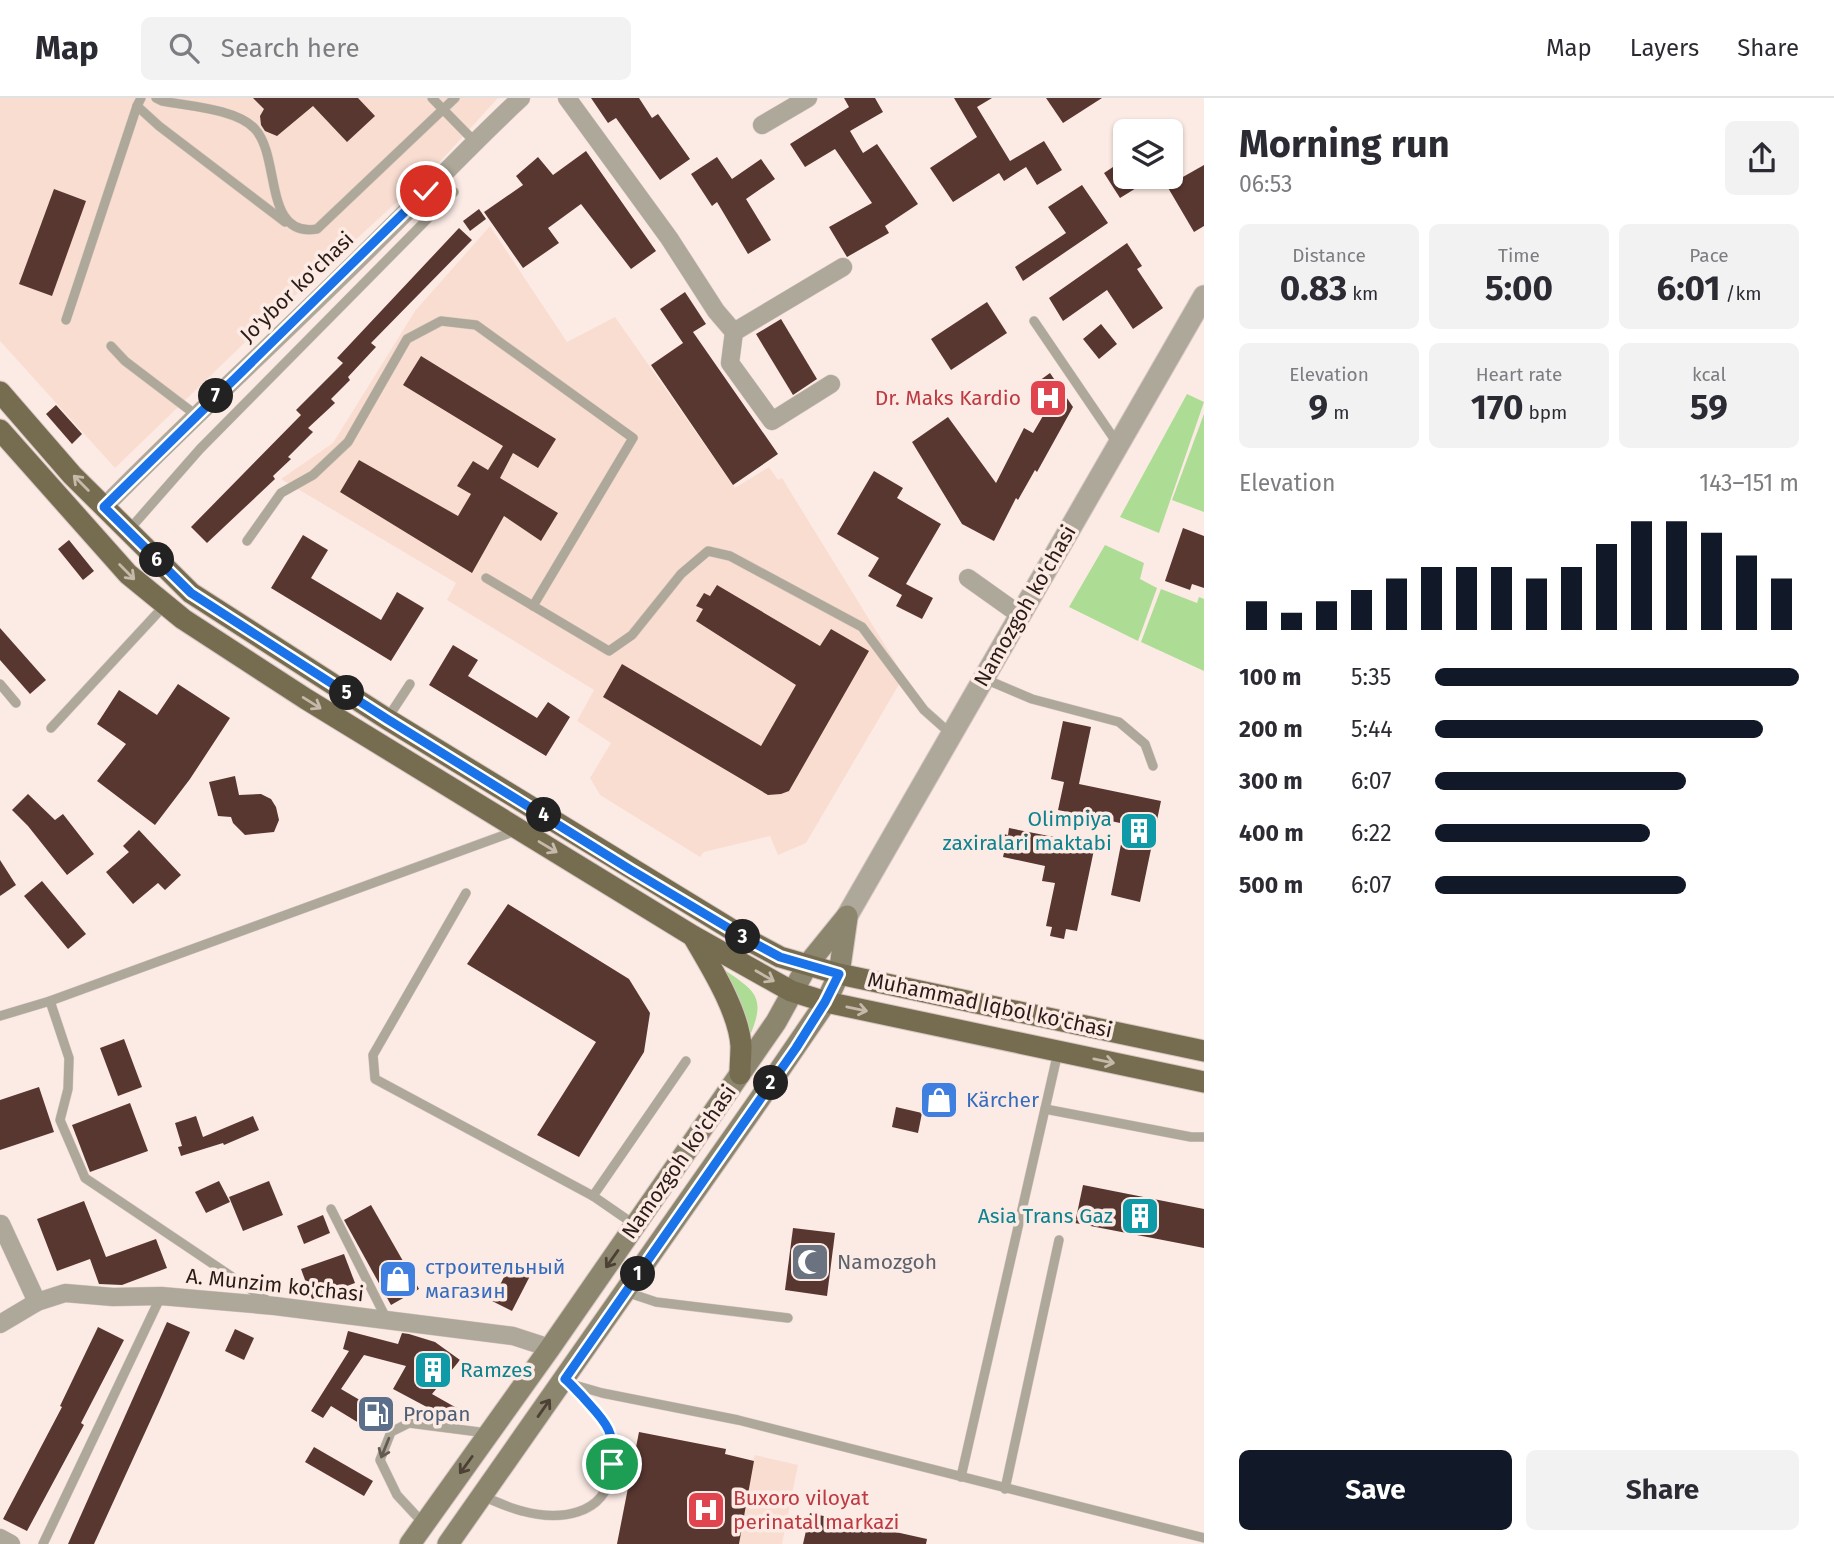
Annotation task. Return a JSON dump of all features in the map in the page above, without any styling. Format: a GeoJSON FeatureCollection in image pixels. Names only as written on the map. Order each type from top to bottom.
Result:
{"type":"FeatureCollection","features":[{"type":"Feature","properties":{"kind":"main road","name":"Muhammad Iqbol ko'chasi"},"geometry":{"type":"LineString","coordinates":[[0,392],[72,475],[191,593],[387,719],[752,942],[780,957],[839,974],[1204,1051]]}},
{"type":"Feature","properties":{"kind":"main road","name":"Muhammad Iqbol ko'chasi"},"geometry":{"type":"LineString","coordinates":[[0,430],[128,574],[164,606],[306,699],[693,936],[791,991],[825,1002],[1204,1082]]}},
{"type":"Feature","properties":{"kind":"main road","name":"Namozgoh ko'chasi"},"geometry":{"type":"LineString","coordinates":[[410,1544],[550,1348],[776,1022],[808,964],[847,916]]}},
{"type":"Feature","properties":{"kind":"main road","name":"Namozgoh ko'chasi"},"geometry":{"type":"LineString","coordinates":[[448,1544],[568,1382],[626,1292],[825,1002],[839,974],[847,916]]}},
{"type":"Feature","properties":{"kind":"main road"},"geometry":{"type":"LineString","coordinates":[[693,936],[722,988],[736,1027],[741,1047],[740,1074]]}},
{"type":"Feature","properties":{"kind":"street","name":"Jo'ybor ko'chasi"},"geometry":{"type":"LineString","coordinates":[[104,507],[378,241],[474,141],[521,98]]}},
{"type":"Feature","properties":{"kind":"street"},"geometry":{"type":"LineString","coordinates":[[567,98],[668,237],[716,311],[734,332],[730,363],[772,421],[831,384]]}},
{"type":"Feature","properties":{"kind":"street"},"geometry":{"type":"LineString","coordinates":[[762,125],[808,98]]}},
{"type":"Feature","properties":{"kind":"street"},"geometry":{"type":"LineString","coordinates":[[734,332],[843,267]]}},
{"type":"Feature","properties":{"kind":"street","name":"Namozgoh ko'chasi"},"geometry":{"type":"LineString","coordinates":[[847,916],[1204,296]]}},
{"type":"Feature","properties":{"kind":"street"},"geometry":{"type":"LineString","coordinates":[[968,578],[1020,615]]}},
{"type":"Feature","properties":{"kind":"street"},"geometry":{"type":"LineString","coordinates":[[1,1224],[37,1302]]}},
{"type":"Feature","properties":{"kind":"street","name":"A. Munzim ko'chasi"},"geometry":{"type":"LineString","coordinates":[[0,1324],[37,1302],[65,1293],[113,1297],[161,1296],[275,1306],[513,1336],[550,1348]]}},
{"type":"Feature","properties":{"kind":"street"},"geometry":{"type":"LineString","coordinates":[[0,1538],[11,1544]]}},
{"type":"Feature","properties":{"kind":"lane"},"geometry":{"type":"LineString","coordinates":[[156,98],[243,120],[256,130],[265,146],[281,214],[292,226]]}},
{"type":"Feature","properties":{"kind":"lane"},"geometry":{"type":"LineString","coordinates":[[432,98],[474,141]]}},
{"type":"Feature","properties":{"kind":"lane"},"geometry":{"type":"LineString","coordinates":[[139,102],[159,127],[251,198],[304,231],[317,229],[455,98]]}},
{"type":"Feature","properties":{"kind":"lane"},"geometry":{"type":"LineString","coordinates":[[66,320],[139,102]]}},
{"type":"Feature","properties":{"kind":"lane"},"geometry":{"type":"LineString","coordinates":[[127,532],[200,449],[454,192]]}},
{"type":"Feature","properties":{"kind":"lane"},"geometry":{"type":"LineString","coordinates":[[247,541],[281,493],[313,475],[348,442],[407,340],[441,321],[476,325],[633,438],[533,606]]}},
{"type":"Feature","properties":{"kind":"lane"},"geometry":{"type":"LineString","coordinates":[[1034,321],[1117,443]]}},
{"type":"Feature","properties":{"kind":"lane"},"geometry":{"type":"LineString","coordinates":[[111,346],[196,415]]}},
{"type":"Feature","properties":{"kind":"lane"},"geometry":{"type":"LineString","coordinates":[[486,578],[610,651],[632,635],[681,574],[708,551],[730,556],[862,627],[924,710],[951,734]]}},
{"type":"Feature","properties":{"kind":"lane"},"geometry":{"type":"LineString","coordinates":[[51,728],[164,606]]}},
{"type":"Feature","properties":{"kind":"lane"},"geometry":{"type":"LineString","coordinates":[[983,678],[1031,699],[1119,722],[1145,744],[1153,766]]}},
{"type":"Feature","properties":{"kind":"lane"},"geometry":{"type":"LineString","coordinates":[[0,684],[16,703]]}},
{"type":"Feature","properties":{"kind":"lane"},"geometry":{"type":"LineString","coordinates":[[387,719],[410,684]]}},
{"type":"Feature","properties":{"kind":"lane"},"geometry":{"type":"LineString","coordinates":[[0,1016],[50,1001],[519,829]]}},
{"type":"Feature","properties":{"kind":"lane"},"geometry":{"type":"LineString","coordinates":[[466,893],[373,1055],[375,1079],[593,1196],[635,1225]]}},
{"type":"Feature","properties":{"kind":"lane"},"geometry":{"type":"LineString","coordinates":[[50,1001],[69,1058],[68,1089],[60,1120],[85,1178],[275,1306]]}},
{"type":"Feature","properties":{"kind":"lane"},"geometry":{"type":"LineString","coordinates":[[961,1477],[1058,1051]]}},
{"type":"Feature","properties":{"kind":"lane"},"geometry":{"type":"LineString","coordinates":[[593,1196],[686,1061]]}},
{"type":"Feature","properties":{"kind":"lane"},"geometry":{"type":"LineString","coordinates":[[1045,1109],[1191,1137],[1204,1137]]}},
{"type":"Feature","properties":{"kind":"lane"},"geometry":{"type":"LineString","coordinates":[[331,1209],[387,1320]]}},
{"type":"Feature","properties":{"kind":"lane"},"geometry":{"type":"LineString","coordinates":[[1005,1489],[1059,1240]]}},
{"type":"Feature","properties":{"kind":"lane"},"geometry":{"type":"LineString","coordinates":[[626,1292],[656,1302],[788,1318]]}},
{"type":"Feature","properties":{"kind":"lane"},"geometry":{"type":"LineString","coordinates":[[43,1544],[161,1296]]}},
{"type":"Feature","properties":{"kind":"lane"},"geometry":{"type":"LineString","coordinates":[[568,1382],[602,1393],[738,1420],[1204,1538]]}},
{"type":"Feature","properties":{"kind":"lane"},"geometry":{"type":"LineString","coordinates":[[482,1496],[523,1511],[556,1516],[592,1507],[606,1493],[614,1450],[611,1432],[603,1419],[568,1382]]}},
{"type":"Feature","properties":{"kind":"lane"},"geometry":{"type":"LineString","coordinates":[[424,1524],[397,1495],[380,1460],[391,1432],[409,1423],[489,1433]]}},
{"type":"Feature","properties":{"kind":"shaded area"},"geometry":{"type":"Polygon","coordinates":[[[0,98],[498,98],[437,165],[264,324],[115,468],[0,341],[0,98]]]}},
{"type":"Feature","properties":{"kind":"shaded area"},"geometry":{"type":"Polygon","coordinates":[[[490,226],[567,342],[615,317],[735,488],[769,467],[778,480],[782,478],[904,676],[806,843],[778,855],[770,836],[704,852],[700,857],[600,795],[590,778],[611,743],[577,721],[594,690],[447,600],[456,583],[281,479],[333,443],[415,311],[490,226]]]}},
{"type":"Feature","properties":{"kind":"shaded area","name":"Buxoro viloyat perinatal markazi"},"geometry":{"type":"Polygon","coordinates":[[[639,1432],[726,1449],[725,1454],[753,1461],[755,1455],[798,1465],[782,1544],[617,1544],[639,1432]]]}},
{"type":"Feature","properties":{"kind":"green space"},"geometry":{"type":"Polygon","coordinates":[[[1187,394],[1204,402],[1159,533],[1120,517],[1187,394]]]}},
{"type":"Feature","properties":{"kind":"green space"},"geometry":{"type":"Polygon","coordinates":[[[1204,414],[1204,512],[1172,500],[1204,414]]]}},
{"type":"Feature","properties":{"kind":"green space"},"geometry":{"type":"Polygon","coordinates":[[[1105,545],[1144,563],[1140,579],[1157,588],[1138,641],[1069,607],[1105,545]]]}},
{"type":"Feature","properties":{"kind":"green space"},"geometry":{"type":"Polygon","coordinates":[[[1161,589],[1197,603],[1199,597],[1204,599],[1204,671],[1141,642],[1161,589]]]}},
{"type":"Feature","properties":{"kind":"green space"},"geometry":{"type":"Polygon","coordinates":[[[719,966],[749,988],[757,1002],[755,1023],[749,1038],[719,966]]]}},
{"type":"Feature","properties":{"kind":"building"},"geometry":{"type":"Polygon","coordinates":[[[253,98],[358,98],[375,116],[347,142],[313,106],[277,136],[265,131],[261,125],[260,116],[264,109],[253,98]]]}},
{"type":"Feature","properties":{"kind":"building"},"geometry":{"type":"Polygon","coordinates":[[[591,98],[639,98],[652,118],[658,114],[690,159],[660,180],[616,118],[608,123],[591,98]]]}},
{"type":"Feature","properties":{"kind":"building"},"geometry":{"type":"Polygon","coordinates":[[[844,98],[875,98],[883,112],[850,131],[863,153],[877,144],[918,204],[885,226],[889,233],[847,257],[829,227],[872,203],[835,149],[805,167],[790,144],[849,107],[844,98]]]}},
{"type":"Feature","properties":{"kind":"building"},"geometry":{"type":"Polygon","coordinates":[[[954,98],[992,98],[977,107],[1010,161],[1044,141],[1062,170],[1037,185],[1026,167],[1004,181],[999,173],[953,202],[930,168],[977,137],[954,98]]]}},
{"type":"Feature","properties":{"kind":"building"},"geometry":{"type":"Polygon","coordinates":[[[1046,98],[1102,98],[1063,123],[1046,98]]]}},
{"type":"Feature","properties":{"kind":"building"},"geometry":{"type":"Polygon","coordinates":[[[586,151],[656,251],[631,269],[581,204],[548,228],[559,243],[523,268],[484,212],[523,185],[516,176],[538,157],[553,175],[586,151]]]}},
{"type":"Feature","properties":{"kind":"building"},"geometry":{"type":"Polygon","coordinates":[[[717,157],[732,179],[761,159],[775,179],[746,199],[771,240],[748,254],[717,202],[712,206],[691,174],[717,157]]]}},
{"type":"Feature","properties":{"kind":"building"},"geometry":{"type":"Polygon","coordinates":[[[1204,165],[1204,226],[1194,232],[1169,189],[1183,189],[1183,177],[1204,165]]]}},
{"type":"Feature","properties":{"kind":"building"},"geometry":{"type":"Polygon","coordinates":[[[1113,167],[1113,187],[1104,173],[1113,167]]]}},
{"type":"Feature","properties":{"kind":"building"},"geometry":{"type":"Polygon","coordinates":[[[1082,185],[1108,223],[1023,281],[1015,267],[1066,233],[1048,207],[1082,185]]]}},
{"type":"Feature","properties":{"kind":"building"},"geometry":{"type":"Polygon","coordinates":[[[54,189],[86,201],[52,296],[19,284],[54,189]]]}},
{"type":"Feature","properties":{"kind":"building"},"geometry":{"type":"Polygon","coordinates":[[[1114,189],[1135,189],[1120,198],[1114,189]]]}},
{"type":"Feature","properties":{"kind":"building"},"geometry":{"type":"Polygon","coordinates":[[[479,209],[486,219],[470,231],[463,221],[479,209]]]}},
{"type":"Feature","properties":{"kind":"building"},"geometry":{"type":"Polygon","coordinates":[[[459,228],[472,240],[371,343],[376,347],[331,399],[335,403],[308,428],[313,432],[288,457],[291,459],[273,476],[275,479],[207,543],[191,527],[301,415],[296,410],[343,363],[337,358],[459,228]]]}},
{"type":"Feature","properties":{"kind":"building"},"geometry":{"type":"Polygon","coordinates":[[[1127,243],[1142,266],[1137,269],[1163,308],[1133,329],[1107,290],[1063,321],[1049,298],[1127,243]]]}},
{"type":"Feature","properties":{"kind":"building"},"geometry":{"type":"Polygon","coordinates":[[[685,292],[706,324],[693,332],[778,454],[733,485],[651,365],[683,343],[660,309],[685,292]]]}},
{"type":"Feature","properties":{"kind":"building"},"geometry":{"type":"Polygon","coordinates":[[[987,302],[1007,333],[951,370],[931,339],[987,302]]]}},
{"type":"Feature","properties":{"kind":"building"},"geometry":{"type":"Polygon","coordinates":[[[781,319],[817,379],[793,395],[756,334],[781,319]]]}},
{"type":"Feature","properties":{"kind":"building"},"geometry":{"type":"Polygon","coordinates":[[[1101,324],[1117,344],[1099,359],[1083,339],[1101,324]]]}},
{"type":"Feature","properties":{"kind":"building"},"geometry":{"type":"Polygon","coordinates":[[[421,356],[556,439],[538,468],[513,453],[500,478],[558,513],[541,541],[504,516],[472,573],[340,492],[359,460],[458,516],[471,494],[457,486],[473,461],[488,470],[503,446],[403,385],[421,356]]]}},
{"type":"Feature","properties":{"kind":"building"},"geometry":{"type":"Polygon","coordinates":[[[1050,373],[1073,407],[1037,472],[1035,470],[1018,500],[1016,498],[994,541],[962,524],[912,442],[948,417],[996,483],[1024,428],[1033,433],[1047,409],[1032,386],[1050,373]]]}},
{"type":"Feature","properties":{"kind":"building"},"geometry":{"type":"Polygon","coordinates":[[[56,405],[82,434],[72,444],[46,414],[56,405]]]}},
{"type":"Feature","properties":{"kind":"building"},"geometry":{"type":"Polygon","coordinates":[[[874,471],[903,488],[897,498],[941,524],[906,584],[933,598],[922,619],[896,606],[902,595],[868,576],[879,558],[837,534],[874,471]]]}},
{"type":"Feature","properties":{"kind":"building"},"geometry":{"type":"Polygon","coordinates":[[[1183,528],[1204,536],[1204,588],[1192,584],[1190,590],[1165,581],[1183,528]]]}},
{"type":"Feature","properties":{"kind":"building"},"geometry":{"type":"Polygon","coordinates":[[[303,535],[328,550],[311,578],[381,620],[397,592],[424,608],[391,661],[271,588],[303,535]]]}},
{"type":"Feature","properties":{"kind":"building"},"geometry":{"type":"Polygon","coordinates":[[[69,540],[94,571],[83,580],[58,549],[69,540]]]}},
{"type":"Feature","properties":{"kind":"building"},"geometry":{"type":"Polygon","coordinates":[[[717,585],[820,646],[831,629],[869,651],[789,791],[781,794],[768,795],[603,697],[622,664],[761,746],[796,685],[696,621],[703,609],[696,606],[704,593],[710,596],[717,585]]]}},
{"type":"Feature","properties":{"kind":"building"},"geometry":{"type":"Polygon","coordinates":[[[0,628],[46,680],[30,694],[0,660],[0,628]]]}},
{"type":"Feature","properties":{"kind":"building"},"geometry":{"type":"Polygon","coordinates":[[[453,645],[478,660],[468,676],[537,718],[548,702],[570,717],[546,756],[429,685],[453,645]]]}},
{"type":"Feature","properties":{"kind":"building"},"geometry":{"type":"Polygon","coordinates":[[[178,684],[230,718],[190,779],[155,825],[97,781],[126,744],[97,724],[119,690],[157,715],[178,684]]]}},
{"type":"Feature","properties":{"kind":"building"},"geometry":{"type":"Polygon","coordinates":[[[1063,721],[1091,727],[1079,784],[1161,801],[1140,902],[1111,895],[1125,824],[1058,810],[1064,782],[1051,779],[1063,721]]]}},
{"type":"Feature","properties":{"kind":"building"},"geometry":{"type":"Polygon","coordinates":[[[235,776],[239,795],[261,794],[271,799],[279,820],[274,832],[245,835],[233,823],[231,817],[218,816],[209,782],[235,776]]]}},
{"type":"Feature","properties":{"kind":"building"},"geometry":{"type":"Polygon","coordinates":[[[28,794],[55,820],[63,814],[94,854],[67,875],[12,810],[28,794]]]}},
{"type":"Feature","properties":{"kind":"building"},"geometry":{"type":"Polygon","coordinates":[[[1009,828],[1095,845],[1077,931],[1066,929],[1064,939],[1050,936],[1052,927],[1046,926],[1055,883],[1042,881],[1045,866],[1003,857],[1005,848],[995,846],[998,833],[1008,835],[1009,828]]]}},
{"type":"Feature","properties":{"kind":"building"},"geometry":{"type":"Polygon","coordinates":[[[139,830],[181,875],[165,890],[158,883],[133,904],[106,872],[129,852],[123,846],[139,830]]]}},
{"type":"Feature","properties":{"kind":"building"},"geometry":{"type":"Polygon","coordinates":[[[0,860],[16,885],[0,896],[0,860]]]}},
{"type":"Feature","properties":{"kind":"building"},"geometry":{"type":"Polygon","coordinates":[[[42,881],[86,934],[68,949],[24,896],[42,881]]]}},
{"type":"Feature","properties":{"kind":"building"},"geometry":{"type":"Polygon","coordinates":[[[508,904],[629,979],[650,1013],[644,1052],[579,1157],[537,1135],[596,1042],[467,964],[508,904]]]}},
{"type":"Feature","properties":{"kind":"building"},"geometry":{"type":"Polygon","coordinates":[[[124,1039],[142,1087],[118,1096],[100,1048],[124,1039]]]}},
{"type":"Feature","properties":{"kind":"building"},"geometry":{"type":"Polygon","coordinates":[[[39,1087],[54,1132],[0,1150],[0,1100],[39,1087]]]}},
{"type":"Feature","properties":{"kind":"building"},"geometry":{"type":"Polygon","coordinates":[[[130,1103],[148,1151],[90,1172],[72,1125],[130,1103]]]}},
{"type":"Feature","properties":{"kind":"building"},"geometry":{"type":"Polygon","coordinates":[[[896,1107],[922,1113],[918,1133],[892,1127],[896,1107]]]}},
{"type":"Feature","properties":{"kind":"building"},"geometry":{"type":"Polygon","coordinates":[[[196,1116],[203,1137],[253,1116],[259,1130],[224,1145],[223,1143],[181,1156],[178,1147],[182,1146],[175,1123],[196,1116]]]}},
{"type":"Feature","properties":{"kind":"building"},"geometry":{"type":"Polygon","coordinates":[[[219,1181],[230,1202],[206,1213],[195,1192],[219,1181]]]}},
{"type":"Feature","properties":{"kind":"building"},"geometry":{"type":"Polygon","coordinates":[[[269,1181],[283,1215],[243,1231],[229,1197],[269,1181]]]}},
{"type":"Feature","properties":{"kind":"building","name":"Asia Trans Gaz"},"geometry":{"type":"Polygon","coordinates":[[[1083,1185],[1204,1209],[1204,1248],[1075,1223],[1083,1185]]]}},
{"type":"Feature","properties":{"kind":"building"},"geometry":{"type":"Polygon","coordinates":[[[84,1201],[106,1257],[156,1239],[167,1268],[122,1285],[99,1284],[90,1259],[57,1271],[37,1219],[84,1201]]]}},
{"type":"Feature","properties":{"kind":"building"},"geometry":{"type":"Polygon","coordinates":[[[371,1205],[419,1289],[391,1305],[344,1220],[371,1205]]]}},
{"type":"Feature","properties":{"kind":"building"},"geometry":{"type":"Polygon","coordinates":[[[323,1215],[330,1233],[304,1244],[297,1226],[323,1215]]]}},
{"type":"Feature","properties":{"kind":"building","name":"Namozgoh"},"geometry":{"type":"Polygon","coordinates":[[[793,1228],[835,1233],[827,1296],[785,1290],[793,1228]]]}},
{"type":"Feature","properties":{"kind":"building"},"geometry":{"type":"Polygon","coordinates":[[[344,1254],[355,1283],[312,1299],[301,1269],[344,1254]]]}},
{"type":"Feature","properties":{"kind":"building"},"geometry":{"type":"Polygon","coordinates":[[[512,1261],[532,1272],[512,1311],[492,1301],[512,1261]]]}},
{"type":"Feature","properties":{"kind":"building"},"geometry":{"type":"Polygon","coordinates":[[[167,1322],[190,1332],[159,1402],[94,1544],[68,1544],[167,1322]]]}},
{"type":"Feature","properties":{"kind":"building"},"geometry":{"type":"Polygon","coordinates":[[[98,1327],[124,1340],[81,1423],[84,1425],[27,1531],[3,1519],[62,1407],[60,1406],[98,1327]]]}},
{"type":"Feature","properties":{"kind":"building"},"geometry":{"type":"Polygon","coordinates":[[[235,1329],[254,1338],[244,1360],[225,1351],[235,1329]]]}},
{"type":"Feature","properties":{"kind":"building"},"geometry":{"type":"Polygon","coordinates":[[[348,1331],[398,1344],[402,1333],[409,1334],[435,1342],[460,1360],[432,1394],[462,1411],[455,1422],[393,1389],[406,1366],[364,1355],[341,1389],[382,1413],[372,1431],[331,1406],[323,1418],[311,1411],[349,1351],[343,1349],[348,1331]]]}},
{"type":"Feature","properties":{"kind":"building","name":"Buxoro viloyat perinatal markazi"},"geometry":{"type":"Polygon","coordinates":[[[639,1432],[726,1449],[725,1454],[754,1461],[739,1544],[617,1544],[639,1432]]]}},
{"type":"Feature","properties":{"kind":"building"},"geometry":{"type":"Polygon","coordinates":[[[314,1447],[373,1481],[364,1496],[305,1462],[314,1447]]]}},
{"type":"Feature","properties":{"kind":"building"},"geometry":{"type":"Polygon","coordinates":[[[810,1513],[927,1539],[926,1544],[803,1544],[810,1513]]]}},
{"type":"Feature","properties":{"kind":"place","name":"Dr. Maks Kardio"},"geometry":{"type":"Point","coordinates":[1048,398]}},
{"type":"Feature","properties":{"kind":"place","name":"Olimpiya zaxiralari maktabi"},"geometry":{"type":"Point","coordinates":[1139,831]}},
{"type":"Feature","properties":{"kind":"place","name":"Kärcher"},"geometry":{"type":"Point","coordinates":[939,1100]}},
{"type":"Feature","properties":{"kind":"place","name":"Asia Trans Gaz"},"geometry":{"type":"Point","coordinates":[1140,1216]}},
{"type":"Feature","properties":{"kind":"place","name":"Namozgoh"},"geometry":{"type":"Point","coordinates":[810,1262]}},
{"type":"Feature","properties":{"kind":"place","name":"строительный магазин"},"geometry":{"type":"Point","coordinates":[398,1279]}},
{"type":"Feature","properties":{"kind":"place","name":"Ramzes"},"geometry":{"type":"Point","coordinates":[433,1370]}},
{"type":"Feature","properties":{"kind":"place","name":"Propan"},"geometry":{"type":"Point","coordinates":[376,1414]}},
{"type":"Feature","properties":{"kind":"place","name":"Buxoro viloyat perinatal markazi"},"geometry":{"type":"Point","coordinates":[706,1510]}},
{"type":"Feature","properties":{"kind":"route"},"geometry":{"type":"LineString","coordinates":[[426,191],[104,507],[191,593],[387,719],[752,942],[780,957],[839,974],[796,1048],[565,1379],[591,1405],[611,1432],[614,1450],[612,1464]]}}]}
